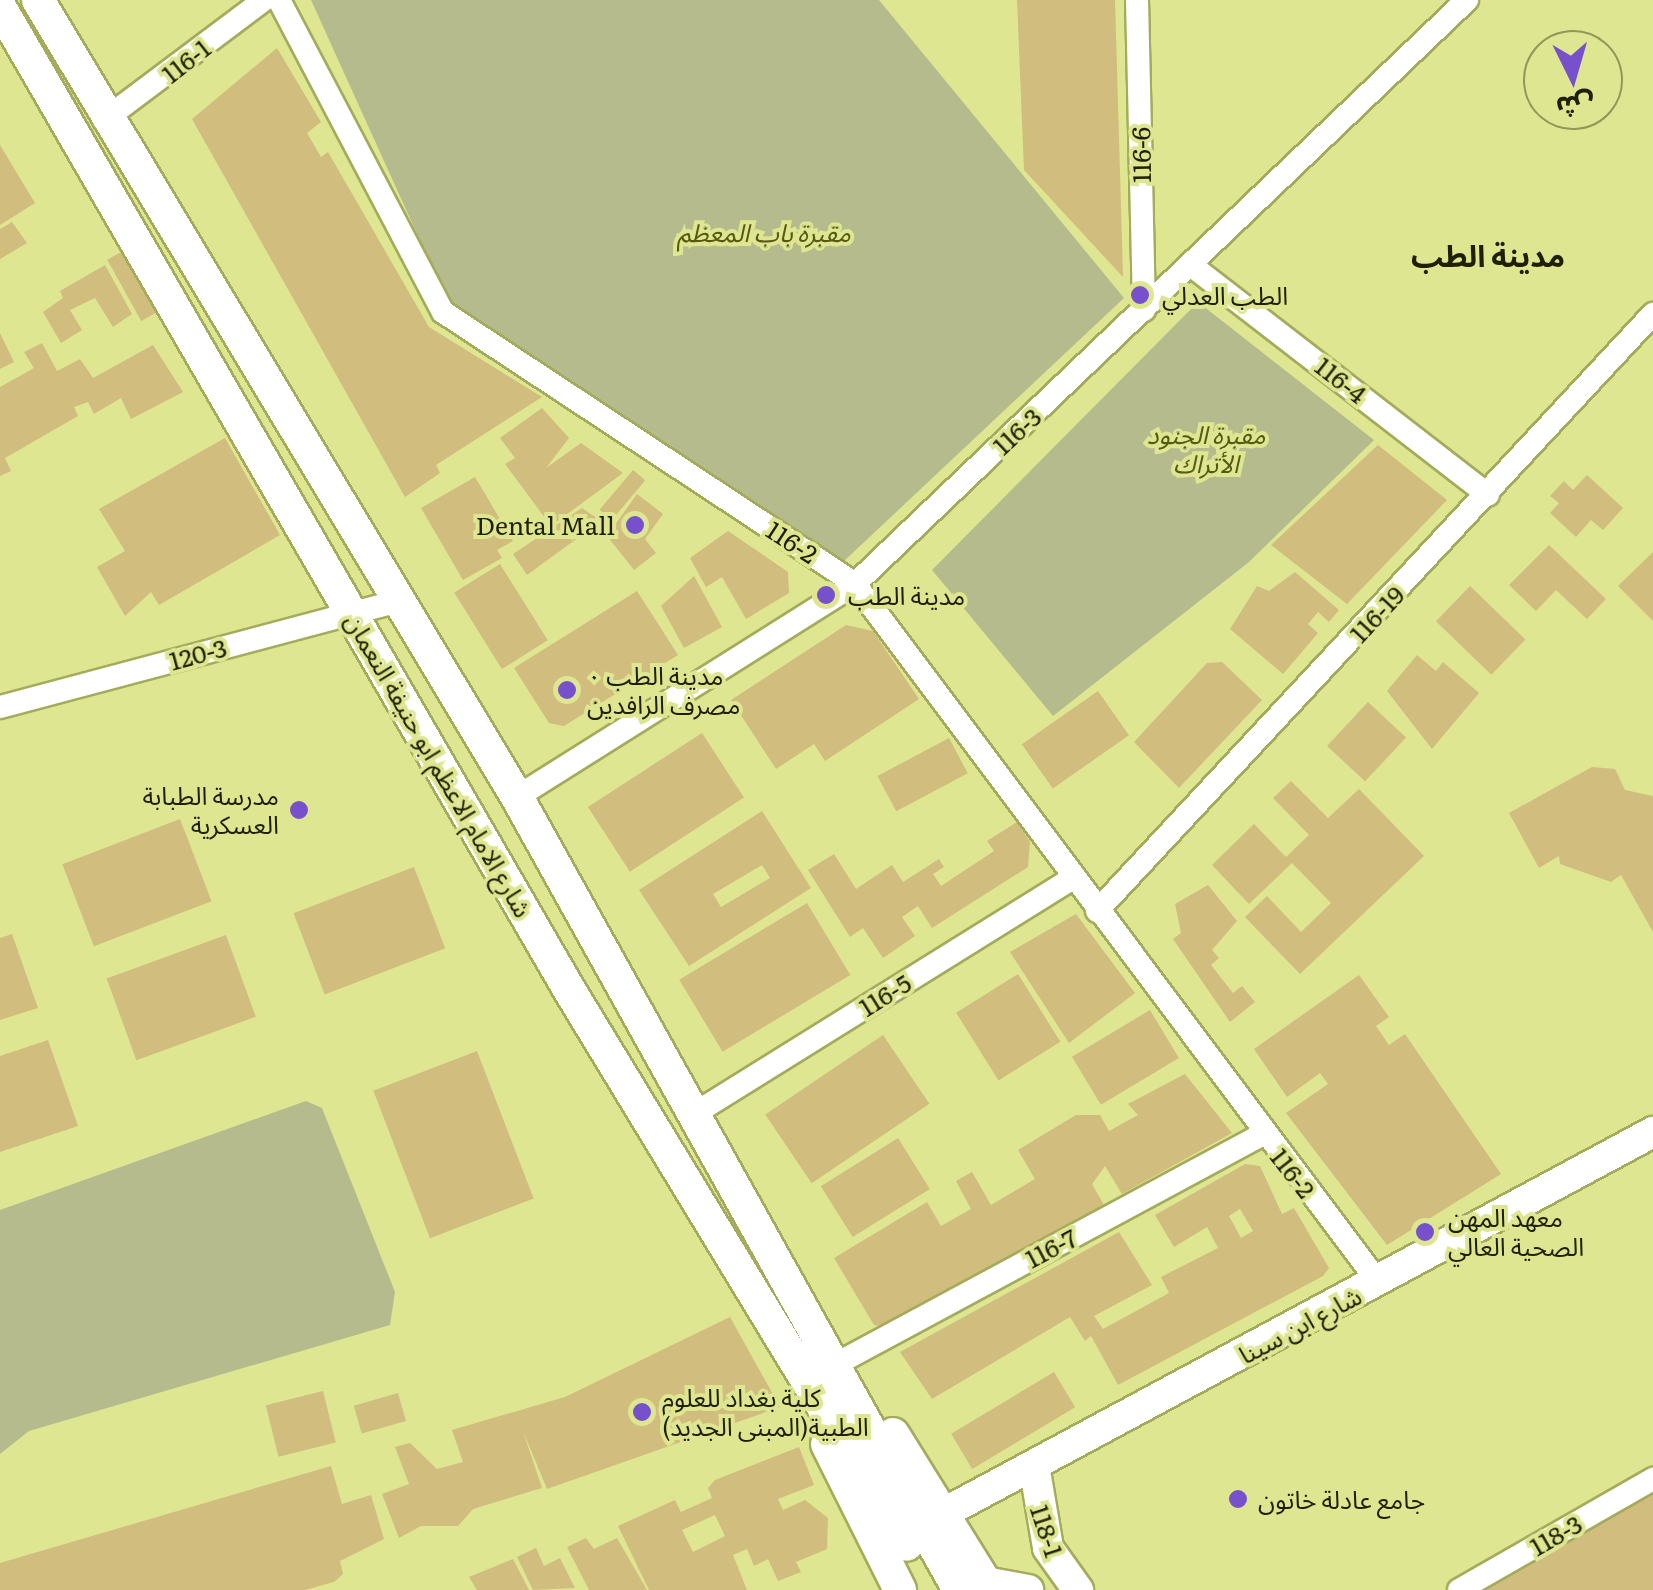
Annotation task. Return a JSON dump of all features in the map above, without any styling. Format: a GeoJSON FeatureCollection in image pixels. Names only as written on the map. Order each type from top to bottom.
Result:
{"type":"FeatureCollection","features":[{"type":"Feature","properties":{"kind":"main road","name":"شارع الامام الاعظم ابو حنيفة النعمان"},"geometry":{"type":"LineString","coordinates":[[38,0],[104,120],[516,796],[697,1112],[901,1511]]}},
{"type":"Feature","properties":{"kind":"main road","name":"شارع الامام الاعظم ابو حنيفة النعمان"},"geometry":{"type":"LineString","coordinates":[[0,7],[352,613],[820,1357]]}},
{"type":"Feature","properties":{"kind":"main road"},"geometry":{"type":"LineString","coordinates":[[820,1357],[944,1513],[978,1587]]}},
{"type":"Feature","properties":{"kind":"main road"},"geometry":{"type":"LineString","coordinates":[[820,1357],[879,1574],[900,1590]]}},
{"type":"Feature","properties":{"kind":"main road"},"geometry":{"type":"LineString","coordinates":[[901,1511],[978,1587]]}},
{"type":"Feature","properties":{"kind":"main road"},"geometry":{"type":"LineString","coordinates":[[901,1511],[933,1590]]}},
{"type":"Feature","properties":{"kind":"street","name":"116-1"},"geometry":{"type":"LineString","coordinates":[[104,120],[264,0]]}},
{"type":"Feature","properties":{"kind":"street","name":"116-2"},"geometry":{"type":"LineString","coordinates":[[280,0],[443,312],[856,584],[1263,1134],[1379,1283]]}},
{"type":"Feature","properties":{"kind":"street","name":"116-6"},"geometry":{"type":"LineString","coordinates":[[1137,0],[1144,310]]}},
{"type":"Feature","properties":{"kind":"street","name":"116-3"},"geometry":{"type":"LineString","coordinates":[[516,796],[856,584],[1467,0]]}},
{"type":"Feature","properties":{"kind":"street","name":"116-4"},"geometry":{"type":"LineString","coordinates":[[1192,266],[1488,495]]}},
{"type":"Feature","properties":{"kind":"street","name":"116-19"},"geometry":{"type":"LineString","coordinates":[[1097,910],[1653,314]]}},
{"type":"Feature","properties":{"kind":"street","name":"120-3"},"geometry":{"type":"LineString","coordinates":[[0,708],[396,602]]}},
{"type":"Feature","properties":{"kind":"street","name":"116-5"},"geometry":{"type":"LineString","coordinates":[[697,1112],[1072,878]]}},
{"type":"Feature","properties":{"kind":"street","name":"شارع ابن سينا"},"geometry":{"type":"LineString","coordinates":[[944,1513],[1379,1283],[1653,1132]]}},
{"type":"Feature","properties":{"kind":"street","name":"116-7"},"geometry":{"type":"LineString","coordinates":[[820,1357],[1263,1134]]}},
{"type":"Feature","properties":{"kind":"street","name":"118-1"},"geometry":{"type":"LineString","coordinates":[[1034,1465],[1048,1548],[1078,1590]]}},
{"type":"Feature","properties":{"kind":"street","name":"118-3"},"geometry":{"type":"LineString","coordinates":[[1459,1590],[1653,1479]]}},
{"type":"Feature","properties":{"kind":"street","name":"118-1"},"geometry":{"type":"LineString","coordinates":[[978,1587],[1028,1590]]}},
{"type":"Feature","properties":{"kind":"green space","name":"مقبرة باب المعظم"},"geometry":{"type":"Polygon","coordinates":[[[311,0],[879,0],[1124,298],[843,562],[447,300],[311,0]]]}},
{"type":"Feature","properties":{"kind":"green space","name":"مقبرة الجنود الأتراك"},"geometry":{"type":"Polygon","coordinates":[[[1198,302],[1374,440],[1249,562],[1053,716],[932,570],[1198,302]]]}},
{"type":"Feature","properties":{"kind":"green space"},"geometry":{"type":"Polygon","coordinates":[[[306,1101],[322,1108],[395,1292],[390,1325],[29,1431],[0,1454],[0,1210],[306,1101]]]}},
{"type":"Feature","properties":{"kind":"building"},"geometry":{"type":"Polygon","coordinates":[[[1017,0],[1115,0],[1123,277],[1024,170],[1017,0]]]}},
{"type":"Feature","properties":{"kind":"building"},"geometry":{"type":"Polygon","coordinates":[[[277,48],[321,122],[307,133],[321,157],[328,152],[429,327],[542,397],[436,465],[440,473],[405,497],[192,119],[277,48]]]}},
{"type":"Feature","properties":{"kind":"building"},"geometry":{"type":"Polygon","coordinates":[[[0,145],[35,203],[0,225],[0,145]]]}},
{"type":"Feature","properties":{"kind":"building"},"geometry":{"type":"Polygon","coordinates":[[[12,222],[27,243],[0,259],[0,229],[12,222]]]}},
{"type":"Feature","properties":{"kind":"building"},"geometry":{"type":"Polygon","coordinates":[[[123,251],[157,312],[141,321],[107,260],[123,251]]]}},
{"type":"Feature","properties":{"kind":"building"},"geometry":{"type":"Polygon","coordinates":[[[105,265],[132,314],[113,327],[95,298],[70,310],[82,330],[61,343],[43,312],[63,298],[60,291],[105,265]]]}},
{"type":"Feature","properties":{"kind":"building"},"geometry":{"type":"Polygon","coordinates":[[[0,333],[14,362],[0,369],[0,333]]]}},
{"type":"Feature","properties":{"kind":"building"},"geometry":{"type":"Polygon","coordinates":[[[42,343],[57,371],[80,359],[93,378],[153,345],[183,392],[131,419],[121,398],[94,414],[88,402],[74,407],[78,416],[5,458],[11,471],[0,476],[0,387],[34,368],[24,352],[42,343]]]}},
{"type":"Feature","properties":{"kind":"building"},"geometry":{"type":"Polygon","coordinates":[[[542,408],[569,438],[546,468],[581,443],[623,473],[551,526],[505,464],[515,458],[500,438],[542,408]]]}},
{"type":"Feature","properties":{"kind":"building"},"geometry":{"type":"Polygon","coordinates":[[[225,438],[280,535],[159,605],[151,592],[125,616],[97,567],[125,551],[99,509],[225,438]]]}},
{"type":"Feature","properties":{"kind":"building"},"geometry":{"type":"Polygon","coordinates":[[[1378,445],[1447,500],[1347,604],[1271,545],[1378,445]]]}},
{"type":"Feature","properties":{"kind":"building"},"geometry":{"type":"Polygon","coordinates":[[[633,470],[645,480],[612,520],[600,510],[633,470]]]}},
{"type":"Feature","properties":{"kind":"building"},"geometry":{"type":"Polygon","coordinates":[[[1587,475],[1623,508],[1603,530],[1591,520],[1576,537],[1550,513],[1559,503],[1550,496],[1564,481],[1573,490],[1587,475]]]}},
{"type":"Feature","properties":{"kind":"building"},"geometry":{"type":"Polygon","coordinates":[[[475,477],[513,541],[497,550],[502,558],[463,580],[421,508],[475,477]]]}},
{"type":"Feature","properties":{"kind":"building","name":"Dental Mall"},"geometry":{"type":"Polygon","coordinates":[[[637,494],[663,514],[645,539],[656,553],[634,570],[607,536],[637,494]]]}},
{"type":"Feature","properties":{"kind":"building"},"geometry":{"type":"Polygon","coordinates":[[[582,508],[601,521],[527,575],[513,554],[582,508]]]}},
{"type":"Feature","properties":{"kind":"building"},"geometry":{"type":"Polygon","coordinates":[[[728,531],[788,572],[789,593],[746,619],[722,577],[706,587],[690,558],[728,531]]]}},
{"type":"Feature","properties":{"kind":"building"},"geometry":{"type":"Polygon","coordinates":[[[1549,545],[1606,599],[1587,619],[1556,590],[1536,611],[1509,585],[1549,545]]]}},
{"type":"Feature","properties":{"kind":"building"},"geometry":{"type":"Polygon","coordinates":[[[1653,552],[1653,621],[1618,586],[1653,552]]]}},
{"type":"Feature","properties":{"kind":"building"},"geometry":{"type":"Polygon","coordinates":[[[500,564],[548,640],[502,669],[454,593],[500,564]]]}},
{"type":"Feature","properties":{"kind":"building"},"geometry":{"type":"Polygon","coordinates":[[[1295,572],[1339,610],[1329,622],[1318,612],[1308,624],[1318,633],[1283,674],[1230,629],[1257,586],[1269,591],[1295,572]]]}},
{"type":"Feature","properties":{"kind":"building"},"geometry":{"type":"Polygon","coordinates":[[[694,576],[722,627],[684,648],[661,606],[694,576]]]}},
{"type":"Feature","properties":{"kind":"building"},"geometry":{"type":"Polygon","coordinates":[[[1470,586],[1525,639],[1491,675],[1436,621],[1470,586]]]}},
{"type":"Feature","properties":{"kind":"building"},"geometry":{"type":"Polygon","coordinates":[[[637,591],[678,655],[564,726],[549,723],[514,668],[637,591]]]}},
{"type":"Feature","properties":{"kind":"building"},"geometry":{"type":"Polygon","coordinates":[[[846,625],[873,631],[919,699],[825,761],[814,744],[776,769],[731,700],[846,625]]]}},
{"type":"Feature","properties":{"kind":"building"},"geometry":{"type":"Polygon","coordinates":[[[1417,655],[1436,671],[1443,662],[1479,693],[1432,749],[1387,691],[1417,655]]]}},
{"type":"Feature","properties":{"kind":"building"},"geometry":{"type":"Polygon","coordinates":[[[1222,662],[1262,700],[1179,788],[1134,742],[1207,663],[1222,662]]]}},
{"type":"Feature","properties":{"kind":"building"},"geometry":{"type":"Polygon","coordinates":[[[1098,691],[1129,735],[1053,789],[1022,744],[1098,691]]]}},
{"type":"Feature","properties":{"kind":"building"},"geometry":{"type":"Polygon","coordinates":[[[1368,702],[1406,737],[1365,781],[1327,746],[1368,702]]]}},
{"type":"Feature","properties":{"kind":"building"},"geometry":{"type":"Polygon","coordinates":[[[702,733],[744,798],[630,872],[588,807],[702,733]]]}},
{"type":"Feature","properties":{"kind":"building"},"geometry":{"type":"Polygon","coordinates":[[[949,738],[968,773],[896,811],[877,776],[949,738]]]}},
{"type":"Feature","properties":{"kind":"building"},"geometry":{"type":"Polygon","coordinates":[[[1592,767],[1615,769],[1625,790],[1653,796],[1653,932],[1621,875],[1611,882],[1560,864],[1559,856],[1539,868],[1509,813],[1592,767]]]}},
{"type":"Feature","properties":{"kind":"building"},"geometry":{"type":"Polygon","coordinates":[[[1291,781],[1328,818],[1359,789],[1424,856],[1300,974],[1245,917],[1267,896],[1301,932],[1331,903],[1292,863],[1249,904],[1212,865],[1254,824],[1286,857],[1309,835],[1273,798],[1291,781]]]}},
{"type":"Feature","properties":{"kind":"building"},"geometry":{"type":"Polygon","coordinates":[[[762,811],[811,888],[689,966],[639,890],[762,811]],[[762,865],[713,894],[721,907],[770,878],[762,865]]]}},
{"type":"Feature","properties":{"kind":"building"},"geometry":{"type":"Polygon","coordinates":[[[180,819],[212,901],[94,946],[62,864],[180,819]]]}},
{"type":"Feature","properties":{"kind":"building"},"geometry":{"type":"Polygon","coordinates":[[[1017,822],[1030,842],[1028,867],[932,928],[918,906],[902,917],[915,936],[883,958],[863,928],[850,937],[808,870],[834,854],[856,889],[892,865],[903,882],[939,859],[944,867],[933,874],[941,886],[994,851],[987,841],[1017,822]]]}},
{"type":"Feature","properties":{"kind":"building"},"geometry":{"type":"Polygon","coordinates":[[[414,867],[445,948],[325,994],[294,913],[414,867]]]}},
{"type":"Feature","properties":{"kind":"building"},"geometry":{"type":"Polygon","coordinates":[[[1208,885],[1237,921],[1212,950],[1219,958],[1211,965],[1233,993],[1242,986],[1255,1002],[1230,1022],[1173,939],[1181,933],[1175,904],[1208,885]]]}},
{"type":"Feature","properties":{"kind":"building"},"geometry":{"type":"Polygon","coordinates":[[[807,903],[850,975],[723,1052],[679,980],[807,903]]]}},
{"type":"Feature","properties":{"kind":"building"},"geometry":{"type":"Polygon","coordinates":[[[1076,914],[1135,993],[1069,1043],[1010,952],[1076,914]]]}},
{"type":"Feature","properties":{"kind":"building"},"geometry":{"type":"Polygon","coordinates":[[[12,934],[38,1008],[0,1020],[0,938],[12,934]]]}},
{"type":"Feature","properties":{"kind":"building"},"geometry":{"type":"Polygon","coordinates":[[[226,935],[256,1017],[136,1060],[107,978],[226,935]]]}},
{"type":"Feature","properties":{"kind":"building"},"geometry":{"type":"Polygon","coordinates":[[[1018,974],[1060,1042],[998,1081],[956,1013],[1018,974]]]}},
{"type":"Feature","properties":{"kind":"building"},"geometry":{"type":"Polygon","coordinates":[[[1359,975],[1389,1017],[1376,1026],[1389,1045],[1405,1034],[1501,1174],[1387,1245],[1286,1113],[1328,1084],[1320,1073],[1287,1097],[1254,1049],[1359,975]]]}},
{"type":"Feature","properties":{"kind":"building"},"geometry":{"type":"Polygon","coordinates":[[[1150,1010],[1179,1058],[1101,1105],[1072,1057],[1150,1010]]]}},
{"type":"Feature","properties":{"kind":"building"},"geometry":{"type":"Polygon","coordinates":[[[883,1035],[929,1104],[812,1183],[765,1114],[883,1035]]]}},
{"type":"Feature","properties":{"kind":"building"},"geometry":{"type":"Polygon","coordinates":[[[48,1040],[78,1126],[0,1152],[0,1056],[48,1040]]]}},
{"type":"Feature","properties":{"kind":"building"},"geometry":{"type":"Polygon","coordinates":[[[477,1051],[534,1199],[430,1238],[373,1091],[477,1051]]]}},
{"type":"Feature","properties":{"kind":"building"},"geometry":{"type":"Polygon","coordinates":[[[1185,1074],[1232,1133],[1122,1194],[1105,1166],[1092,1184],[1104,1205],[888,1327],[874,1325],[834,1258],[927,1202],[941,1226],[971,1209],[956,1181],[972,1172],[991,1205],[1035,1179],[1018,1150],[1076,1115],[1100,1115],[1109,1131],[1138,1115],[1128,1104],[1185,1074]]]}},
{"type":"Feature","properties":{"kind":"building"},"geometry":{"type":"Polygon","coordinates":[[[898,1138],[930,1189],[853,1237],[821,1186],[898,1138]]]}},
{"type":"Feature","properties":{"kind":"building"},"geometry":{"type":"Polygon","coordinates":[[[1245,1164],[1260,1166],[1282,1214],[1294,1208],[1329,1268],[1323,1276],[1118,1385],[1091,1336],[1085,1341],[1070,1317],[932,1399],[900,1352],[1119,1232],[1152,1285],[1094,1316],[1103,1329],[1169,1293],[1161,1277],[1218,1248],[1207,1227],[1174,1247],[1155,1215],[1245,1164]],[[1240,1209],[1229,1216],[1241,1238],[1253,1231],[1240,1209]]]}},
{"type":"Feature","properties":{"kind":"building"},"geometry":{"type":"Polygon","coordinates":[[[730,1317],[780,1407],[547,1489],[523,1431],[542,1488],[473,1509],[458,1526],[421,1526],[399,1538],[382,1494],[409,1484],[395,1447],[410,1443],[437,1469],[463,1462],[452,1430],[565,1397],[730,1317]]]}},
{"type":"Feature","properties":{"kind":"building"},"geometry":{"type":"Polygon","coordinates":[[[1054,1372],[1075,1407],[972,1469],[951,1434],[1054,1372]]]}},
{"type":"Feature","properties":{"kind":"building"},"geometry":{"type":"Polygon","coordinates":[[[323,1391],[336,1442],[279,1457],[266,1405],[323,1391]]]}},
{"type":"Feature","properties":{"kind":"building"},"geometry":{"type":"Polygon","coordinates":[[[398,1393],[406,1421],[362,1434],[354,1406],[398,1393]]]}},
{"type":"Feature","properties":{"kind":"building"},"geometry":{"type":"Polygon","coordinates":[[[799,1447],[814,1485],[778,1499],[783,1510],[805,1500],[828,1518],[827,1549],[796,1562],[801,1572],[778,1581],[768,1559],[754,1566],[747,1549],[733,1555],[747,1590],[649,1590],[618,1526],[675,1500],[681,1512],[712,1498],[708,1488],[715,1480],[799,1447]],[[715,1515],[682,1530],[693,1552],[725,1536],[715,1515]]]}},
{"type":"Feature","properties":{"kind":"building"},"geometry":{"type":"Polygon","coordinates":[[[331,1466],[342,1504],[371,1495],[384,1539],[340,1561],[343,1574],[334,1582],[305,1590],[0,1590],[0,1563],[331,1466]]]}},
{"type":"Feature","properties":{"kind":"building"},"geometry":{"type":"Polygon","coordinates":[[[1653,1492],[1653,1590],[1461,1590],[1653,1492]]]}},
{"type":"Feature","properties":{"kind":"building"},"geometry":{"type":"Polygon","coordinates":[[[586,1538],[594,1549],[617,1538],[647,1590],[589,1590],[567,1547],[586,1538]]]}},
{"type":"Feature","properties":{"kind":"building"},"geometry":{"type":"Polygon","coordinates":[[[536,1548],[544,1566],[560,1558],[575,1588],[533,1590],[517,1557],[536,1548]]]}},
{"type":"Feature","properties":{"kind":"building"},"geometry":{"type":"Polygon","coordinates":[[[513,1559],[529,1590],[477,1590],[469,1577],[513,1559]]]}},
{"type":"Feature","properties":{"kind":"place","name":"الطب العدلي"},"geometry":{"type":"Point","coordinates":[1140,295]}},
{"type":"Feature","properties":{"kind":"place","name":"Dental Mall"},"geometry":{"type":"Point","coordinates":[635,525]}},
{"type":"Feature","properties":{"kind":"place","name":"مدينة الطب"},"geometry":{"type":"Point","coordinates":[826,595]}},
{"type":"Feature","properties":{"kind":"place","name":"مدينة الطب ٠ مصرف الرافدين"},"geometry":{"type":"Point","coordinates":[567,690]}},
{"type":"Feature","properties":{"kind":"place","name":"مدرسة الطبابة العسكرية"},"geometry":{"type":"Point","coordinates":[299,810]}},
{"type":"Feature","properties":{"kind":"place","name":"معهد المهن الصحية العالي"},"geometry":{"type":"Point","coordinates":[1425,1232]}},
{"type":"Feature","properties":{"kind":"place","name":"كلية بغداد للعلوم الطبية(المبنى الجديد)"},"geometry":{"type":"Point","coordinates":[642,1412]}},
{"type":"Feature","properties":{"kind":"place","name":"جامع عادلة خاتون"},"geometry":{"type":"Point","coordinates":[1238,1499]}},
{"type":"Feature","properties":{"kind":"district","name":"مدينة الطب"},"geometry":{"type":"Point","coordinates":[1488,254]}}]}
